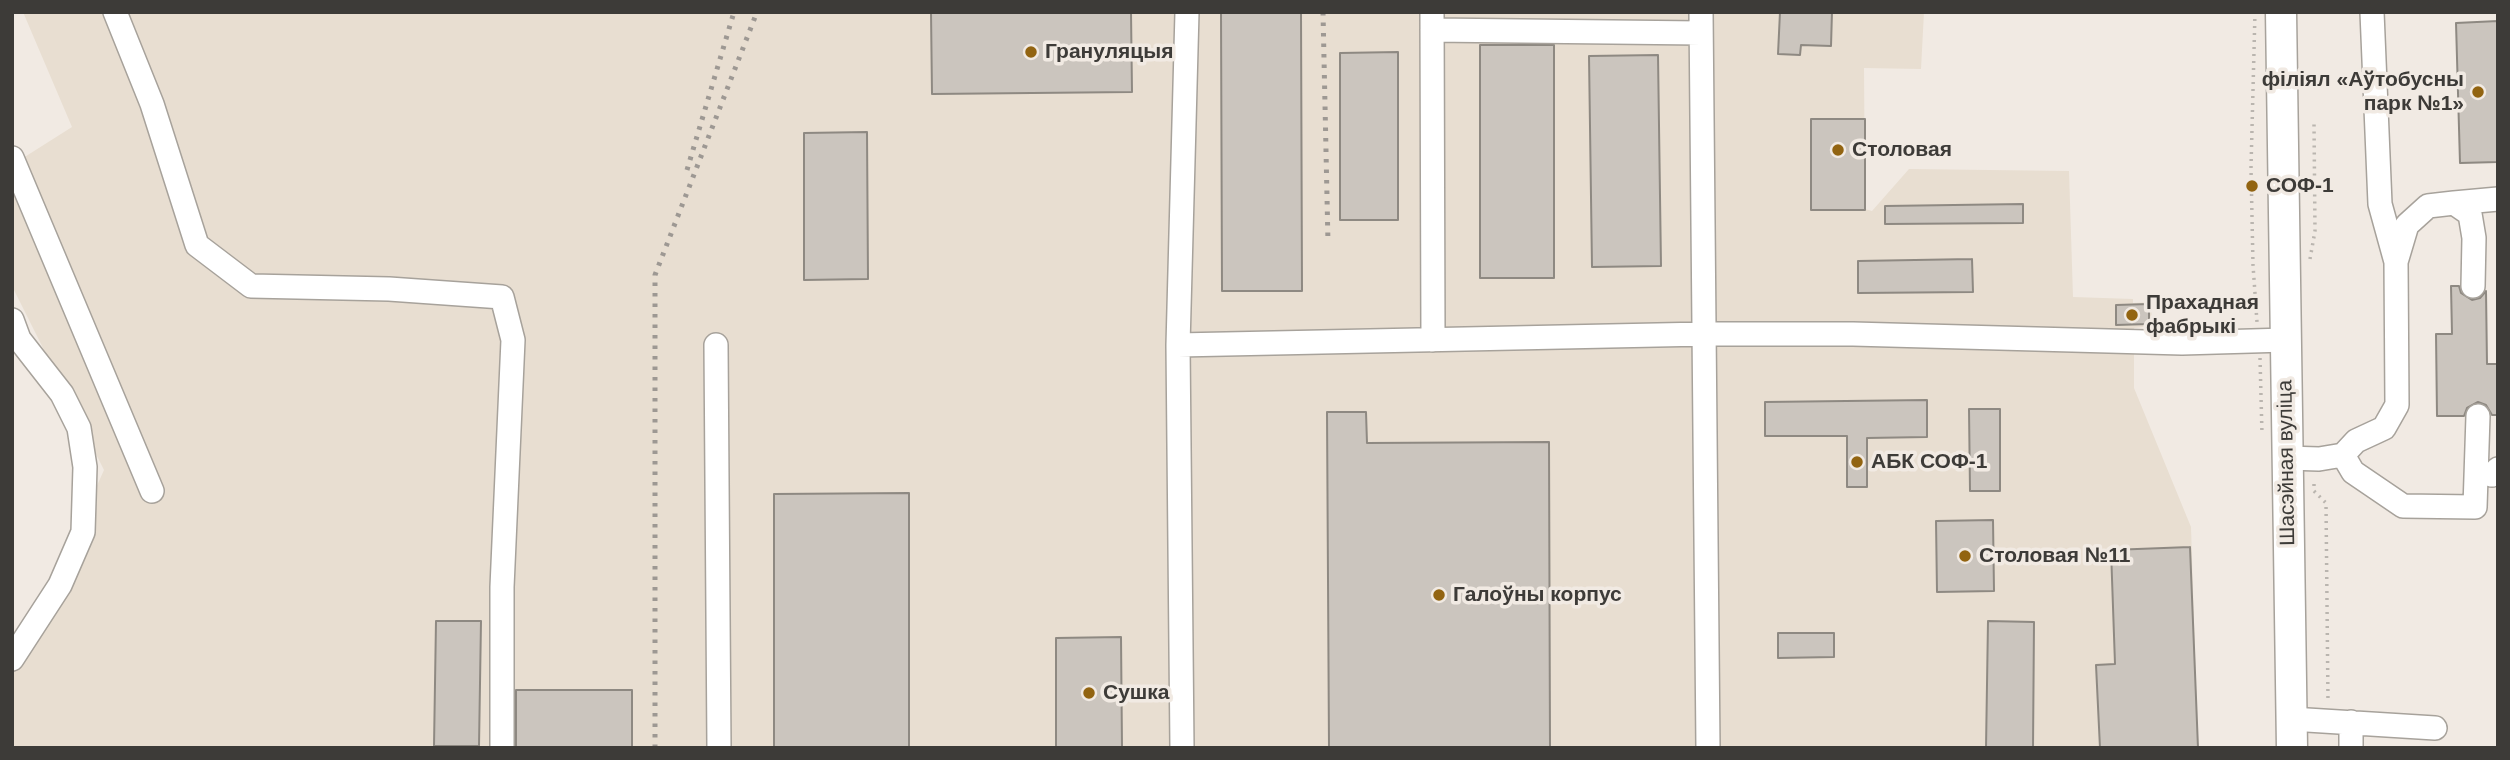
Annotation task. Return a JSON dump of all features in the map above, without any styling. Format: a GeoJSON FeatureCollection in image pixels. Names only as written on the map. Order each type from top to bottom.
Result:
{"type":"FeatureCollection","features":[{"type":"Feature","properties":{"kind":"main road","name":"Шасэйная вуліца"},"geometry":{"type":"LineString","coordinates":[[2281,12],[2285,177],[2273,340],[2287,454],[2291,734]]}},
{"type":"Feature","properties":{"kind":"lane"},"geometry":{"type":"LineString","coordinates":[[115,12],[152,104],[197,245],[251,286],[389,289],[502,297],[513,340],[502,587],[502,748]]}},
{"type":"Feature","properties":{"kind":"lane"},"geometry":{"type":"LineString","coordinates":[[1182,748],[1178,345],[1187,12]]}},
{"type":"Feature","properties":{"kind":"lane"},"geometry":{"type":"LineString","coordinates":[[2287,454],[2343,455],[2356,441],[2384,428],[2397,405],[2396,262],[2380,204],[2372,12]]}},
{"type":"Feature","properties":{"kind":"lane"},"geometry":{"type":"LineString","coordinates":[[1433,340],[1432,21],[1701,23],[1708,748]]}},
{"type":"Feature","properties":{"kind":"lane"},"geometry":{"type":"LineString","coordinates":[[12,158],[152,491]]}},
{"type":"Feature","properties":{"kind":"lane"},"geometry":{"type":"LineString","coordinates":[[2396,262],[2407,225],[2428,206],[2498,199]]}},
{"type":"Feature","properties":{"kind":"lane"},"geometry":{"type":"LineString","coordinates":[[2454,203],[2470,214],[2474,238],[2473,286]]}},
{"type":"Feature","properties":{"kind":"lane"},"geometry":{"type":"LineString","coordinates":[[12,320],[19,339],[62,394],[79,428],[85,467],[83,532],[60,585],[12,659]]}},
{"type":"Feature","properties":{"kind":"lane"},"geometry":{"type":"LineString","coordinates":[[1178,345],[1705,334],[1853,334],[2182,343],[2273,340]]}},
{"type":"Feature","properties":{"kind":"lane"},"geometry":{"type":"LineString","coordinates":[[716,345],[719,748]]}},
{"type":"Feature","properties":{"kind":"lane"},"geometry":{"type":"LineString","coordinates":[[2343,455],[2353,472],[2403,506],[2476,507],[2478,416]]}},
{"type":"Feature","properties":{"kind":"lane"},"geometry":{"type":"LineString","coordinates":[[2291,734],[2323,721],[2435,728]]}},
{"type":"Feature","properties":{"kind":"lane"},"geometry":{"type":"LineString","coordinates":[[2351,722],[2351,748]]}},
{"type":"Feature","properties":{"kind":"path"},"geometry":{"type":"LineString","coordinates":[[2255,12],[2253,265],[2273,340],[2287,454],[2326,503],[2328,705],[2323,721]]}},
{"type":"Feature","properties":{"kind":"shaded area"},"geometry":{"type":"Polygon","coordinates":[[[23,12],[1924,12],[1921,69],[1864,68],[1865,209],[1872,211],[1909,169],[2069,171],[2073,297],[2133,299],[2133,303],[2152,302],[2151,326],[2134,328],[2134,388],[2191,527],[2198,748],[12,748],[12,676],[104,470],[12,286],[12,165],[72,127],[23,12]]]}},
{"type":"Feature","properties":{"kind":"building","name":"Грануляцыя"},"geometry":{"type":"Polygon","coordinates":[[[931,12],[1131,12],[1132,92],[932,94],[931,12]]]}},
{"type":"Feature","properties":{"kind":"building"},"geometry":{"type":"Polygon","coordinates":[[[1221,12],[1301,12],[1302,291],[1222,291],[1221,12]]]}},
{"type":"Feature","properties":{"kind":"building"},"geometry":{"type":"Polygon","coordinates":[[[1780,12],[1832,12],[1831,46],[1801,45],[1800,55],[1778,54],[1780,12]]]}},
{"type":"Feature","properties":{"kind":"building","name":"філіял «Аўтобусны парк №1»"},"geometry":{"type":"Polygon","coordinates":[[[2498,21],[2498,162],[2460,163],[2456,23],[2498,21]]]}},
{"type":"Feature","properties":{"kind":"building"},"geometry":{"type":"Polygon","coordinates":[[[1480,45],[1554,45],[1554,278],[1480,278],[1480,45]]]}},
{"type":"Feature","properties":{"kind":"building"},"geometry":{"type":"Polygon","coordinates":[[[1398,52],[1398,220],[1340,220],[1340,53],[1398,52]]]}},
{"type":"Feature","properties":{"kind":"building"},"geometry":{"type":"Polygon","coordinates":[[[1658,55],[1661,266],[1592,267],[1589,56],[1658,55]]]}},
{"type":"Feature","properties":{"kind":"building","name":"Столовая"},"geometry":{"type":"Polygon","coordinates":[[[1811,119],[1865,119],[1865,210],[1811,210],[1811,119]]]}},
{"type":"Feature","properties":{"kind":"building"},"geometry":{"type":"Polygon","coordinates":[[[867,132],[868,279],[804,280],[804,133],[867,132]]]}},
{"type":"Feature","properties":{"kind":"building"},"geometry":{"type":"Polygon","coordinates":[[[2023,204],[2023,223],[1885,224],[1885,206],[2023,204]]]}},
{"type":"Feature","properties":{"kind":"building"},"geometry":{"type":"Polygon","coordinates":[[[1972,259],[1973,292],[1858,293],[1858,261],[1972,259]]]}},
{"type":"Feature","properties":{"kind":"building"},"geometry":{"type":"Polygon","coordinates":[[[2451,286],[2459,286],[2461,293],[2472,300],[2480,298],[2486,291],[2487,364],[2498,364],[2498,415],[2492,415],[2486,405],[2478,402],[2467,408],[2464,416],[2437,416],[2436,334],[2452,334],[2451,286]]]}},
{"type":"Feature","properties":{"kind":"building","name":"Прахадная фабрыкі"},"geometry":{"type":"Polygon","coordinates":[[[2149,304],[2149,324],[2116,325],[2116,305],[2149,304]]]}},
{"type":"Feature","properties":{"kind":"building","name":"АБК СОФ-1"},"geometry":{"type":"Polygon","coordinates":[[[1927,400],[1927,437],[1867,438],[1867,487],[1847,487],[1847,436],[1765,436],[1765,402],[1927,400]]]}},
{"type":"Feature","properties":{"kind":"building"},"geometry":{"type":"Polygon","coordinates":[[[1969,409],[2000,409],[2000,491],[1970,491],[1969,409]]]}},
{"type":"Feature","properties":{"kind":"building","name":"Галоўны корпус"},"geometry":{"type":"Polygon","coordinates":[[[1327,412],[1366,412],[1367,443],[1549,442],[1550,748],[1329,748],[1327,412]]]}},
{"type":"Feature","properties":{"kind":"building"},"geometry":{"type":"Polygon","coordinates":[[[909,493],[909,748],[774,748],[774,494],[909,493]]]}},
{"type":"Feature","properties":{"kind":"building","name":"Столовая №11"},"geometry":{"type":"Polygon","coordinates":[[[1993,520],[1994,591],[1937,592],[1936,521],[1993,520]]]}},
{"type":"Feature","properties":{"kind":"building"},"geometry":{"type":"Polygon","coordinates":[[[2190,547],[2198,748],[2100,748],[2096,665],[2115,664],[2111,550],[2190,547]]]}},
{"type":"Feature","properties":{"kind":"building"},"geometry":{"type":"Polygon","coordinates":[[[436,621],[481,621],[479,746],[434,746],[436,621]]]}},
{"type":"Feature","properties":{"kind":"building"},"geometry":{"type":"Polygon","coordinates":[[[1988,621],[2034,622],[2033,748],[1986,748],[1988,621]]]}},
{"type":"Feature","properties":{"kind":"building"},"geometry":{"type":"Polygon","coordinates":[[[1778,633],[1834,633],[1834,657],[1778,658],[1778,633]]]}},
{"type":"Feature","properties":{"kind":"building","name":"Сушка"},"geometry":{"type":"Polygon","coordinates":[[[1121,637],[1122,748],[1056,748],[1056,638],[1121,637]]]}},
{"type":"Feature","properties":{"kind":"building"},"geometry":{"type":"Polygon","coordinates":[[[516,690],[632,690],[632,748],[516,748],[516,690]]]}},
{"type":"Feature","properties":{"kind":"railway"},"geometry":{"type":"LineString","coordinates":[[687,170],[734,12]]}},
{"type":"Feature","properties":{"kind":"railway"},"geometry":{"type":"LineString","coordinates":[[655,748],[655,275],[757,12]]}},
{"type":"Feature","properties":{"kind":"railway"},"geometry":{"type":"LineString","coordinates":[[1323,12],[1328,243]]}},
{"type":"Feature","properties":{"kind":"place","name":"Грануляцыя"},"geometry":{"type":"Point","coordinates":[1031,52]}},
{"type":"Feature","properties":{"kind":"place","name":"філіял «Аўтобусны парк №1»"},"geometry":{"type":"Point","coordinates":[2478,92]}},
{"type":"Feature","properties":{"kind":"place","name":"Столовая"},"geometry":{"type":"Point","coordinates":[1838,150]}},
{"type":"Feature","properties":{"kind":"place","name":"СОФ-1"},"geometry":{"type":"Point","coordinates":[2252,186]}},
{"type":"Feature","properties":{"kind":"place","name":"Прахадная фабрыкі"},"geometry":{"type":"Point","coordinates":[2132,315]}},
{"type":"Feature","properties":{"kind":"place","name":"АБК СОФ-1"},"geometry":{"type":"Point","coordinates":[1857,462]}},
{"type":"Feature","properties":{"kind":"place","name":"Столовая №11"},"geometry":{"type":"Point","coordinates":[1965,556]}},
{"type":"Feature","properties":{"kind":"place","name":"Галоўны корпус"},"geometry":{"type":"Point","coordinates":[1439,595]}},
{"type":"Feature","properties":{"kind":"place","name":"Сушка"},"geometry":{"type":"Point","coordinates":[1089,693]}}]}
